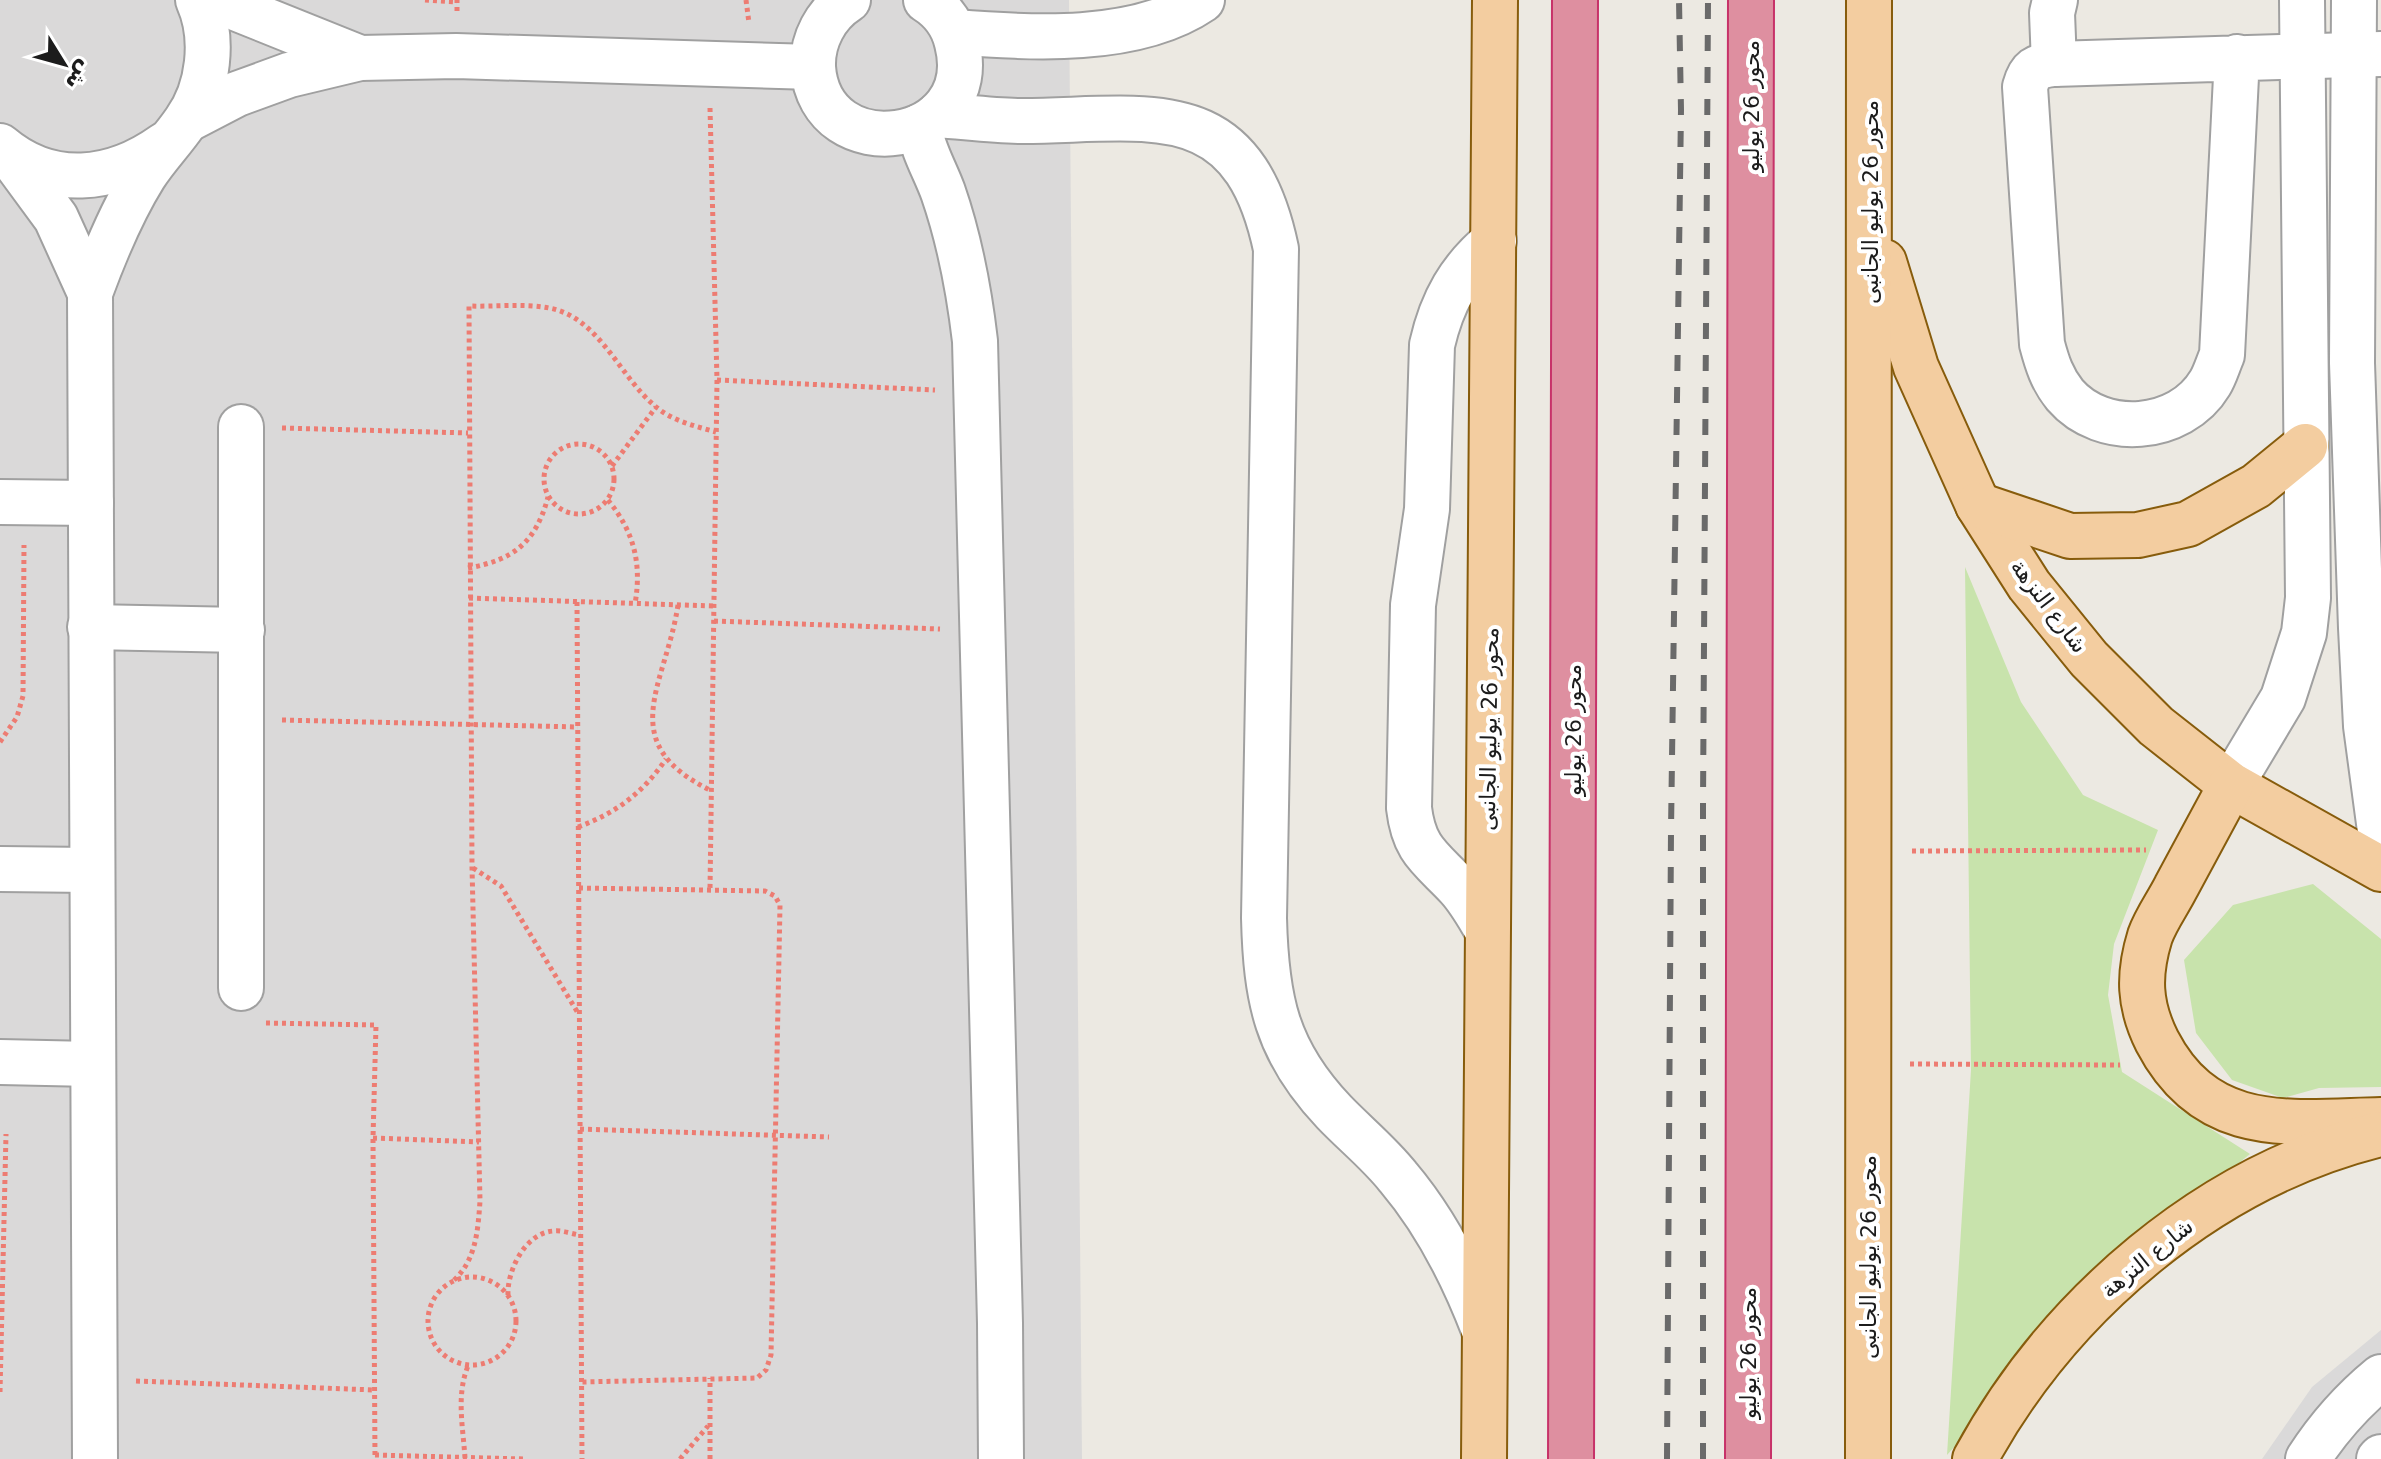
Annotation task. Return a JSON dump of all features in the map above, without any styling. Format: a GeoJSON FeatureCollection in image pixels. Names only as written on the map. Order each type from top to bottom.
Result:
{"type":"FeatureCollection","features":[{"type":"Feature","properties":{"kind":"highway","name":"محور 26 يوليو"},"geometry":{"type":"LineString","coordinates":[[1571,1459],[1575,0]]}},
{"type":"Feature","properties":{"kind":"highway","name":"محور 26 يوليو"},"geometry":{"type":"LineString","coordinates":[[1748,1459],[1751,0]]}},
{"type":"Feature","properties":{"kind":"main road","name":"محور 26 يوليو الجانبى"},"geometry":{"type":"LineString","coordinates":[[1484,1459],[1495,0]]}},
{"type":"Feature","properties":{"kind":"main road","name":"محور 26 يوليو الجانبى"},"geometry":{"type":"LineString","coordinates":[[1868,1459],[1869,0]]}},
{"type":"Feature","properties":{"kind":"main road","name":"شارع النزهة"},"geometry":{"type":"LineString","coordinates":[[1871,221],[1916,367],[1978,505],[2029,585],[2089,659],[2156,726],[2231,785],[2381,869]]}},
{"type":"Feature","properties":{"kind":"main road"},"geometry":{"type":"LineString","coordinates":[[1978,505],[2070,536],[2138,535],[2188,524],[2256,486],[2305,446]]}},
{"type":"Feature","properties":{"kind":"main road"},"geometry":{"type":"LineString","coordinates":[[2231,785],[2151,933],[2141,978],[2146,1019],[2182,1079],[2211,1104],[2246,1116],[2285,1122],[2381,1120]]}},
{"type":"Feature","properties":{"kind":"main road","name":"شارع النزهة"},"geometry":{"type":"LineString","coordinates":[[1975,1459],[2029,1374],[2071,1323],[2119,1276],[2161,1242],[2228,1197],[2286,1167],[2349,1142],[2381,1134]]}},
{"type":"Feature","properties":{"kind":"street"},"geometry":{"type":"LineString","coordinates":[[90,293],[123,214],[144,176],[178,131],[203,86],[209,49],[203,11],[198,0]]}},
{"type":"Feature","properties":{"kind":"street"},"geometry":{"type":"LineString","coordinates":[[224,0],[238,9],[360,58]]}},
{"type":"Feature","properties":{"kind":"street"},"geometry":{"type":"LineString","coordinates":[[848,0],[824,23],[815,44],[813,67],[827,105],[850,125],[879,135],[900,134],[928,121],[951,97],[959,76],[960,54],[940,16]]}},
{"type":"Feature","properties":{"kind":"street"},"geometry":{"type":"LineString","coordinates":[[940,16],[1024,38],[1122,30],[1166,18],[1202,0]]}},
{"type":"Feature","properties":{"kind":"street"},"geometry":{"type":"LineString","coordinates":[[2054,64],[2052,13],[2055,0]]}},
{"type":"Feature","properties":{"kind":"street"},"geometry":{"type":"LineString","coordinates":[[2231,785],[2283,698],[2304,633],[2308,598],[2302,0]]}},
{"type":"Feature","properties":{"kind":"street"},"geometry":{"type":"LineString","coordinates":[[2354,0],[2367,54],[2367,153],[2352,363],[2366,726],[2381,838]]}},
{"type":"Feature","properties":{"kind":"street"},"geometry":{"type":"LineString","coordinates":[[2237,57],[2222,355],[2209,385],[2187,408],[2158,422],[2126,426],[2089,414],[2066,396],[2050,372],[2042,344],[2025,87],[2029,74],[2038,65],[2054,64],[2237,57],[2367,54]]}},
{"type":"Feature","properties":{"kind":"street"},"geometry":{"type":"LineString","coordinates":[[4,149],[38,169],[73,176],[108,173],[140,162],[178,131],[237,94],[289,75],[360,58],[456,56],[813,67]]}},
{"type":"Feature","properties":{"kind":"street"},"geometry":{"type":"LineString","coordinates":[[928,121],[1149,119],[1185,124],[1212,137],[1237,156],[1256,184],[1269,216],[1276,249],[1264,918],[1265,961],[1271,1004],[1285,1044],[1307,1081],[1398,1176],[1425,1212],[1461,1276],[1484,1330]]}},
{"type":"Feature","properties":{"kind":"street"},"geometry":{"type":"LineString","coordinates":[[928,121],[922,143],[942,190],[957,239],[969,290],[975,341],[1001,1459]]}},
{"type":"Feature","properties":{"kind":"street"},"geometry":{"type":"LineString","coordinates":[[4,149],[56,218],[90,293],[95,1459]]}},
{"type":"Feature","properties":{"kind":"street"},"geometry":{"type":"LineString","coordinates":[[1487,930],[1459,888],[1428,859],[1417,844],[1409,808],[1413,605],[1427,509],[1432,345],[1438,320],[1453,287],[1475,257],[1494,241]]}},
{"type":"Feature","properties":{"kind":"street"},"geometry":{"type":"LineString","coordinates":[[241,427],[241,988]]}},
{"type":"Feature","properties":{"kind":"street"},"geometry":{"type":"LineString","coordinates":[[12,502],[91,503]]}},
{"type":"Feature","properties":{"kind":"street"},"geometry":{"type":"LineString","coordinates":[[90,627],[242,630]]}},
{"type":"Feature","properties":{"kind":"street"},"geometry":{"type":"LineString","coordinates":[[0,869],[91,870]]}},
{"type":"Feature","properties":{"kind":"street"},"geometry":{"type":"LineString","coordinates":[[0,1062],[92,1064]]}},
{"type":"Feature","properties":{"kind":"street"},"geometry":{"type":"LineString","coordinates":[[2308,1459],[2352,1404],[2381,1377]]}},
{"type":"Feature","properties":{"kind":"path"},"geometry":{"type":"LineString","coordinates":[[425,0],[457,2]]}},
{"type":"Feature","properties":{"kind":"path"},"geometry":{"type":"LineString","coordinates":[[709,63],[717,380],[710,890]]}},
{"type":"Feature","properties":{"kind":"path"},"geometry":{"type":"LineString","coordinates":[[454,1280],[484,1278],[498,1285],[515,1308],[514,1337],[495,1359],[482,1365],[468,1366],[441,1354],[432,1342],[428,1328],[428,1313],[433,1299],[442,1288],[466,1270],[479,1226],[468,568],[469,306],[550,308],[573,319],[595,334],[627,379],[656,407],[685,424],[716,432]]}},
{"type":"Feature","properties":{"kind":"path"},"geometry":{"type":"LineString","coordinates":[[717,380],[976,392]]}},
{"type":"Feature","properties":{"kind":"path"},"geometry":{"type":"LineString","coordinates":[[612,466],[656,407]]}},
{"type":"Feature","properties":{"kind":"path"},"geometry":{"type":"LineString","coordinates":[[241,427],[468,433]]}},
{"type":"Feature","properties":{"kind":"path"},"geometry":{"type":"LineString","coordinates":[[578,444],[592,446],[604,454],[612,466],[613,489],[608,500],[594,511],[577,514],[560,508],[548,496],[544,482],[546,468],[553,456],[564,447],[578,444]]}},
{"type":"Feature","properties":{"kind":"path"},"geometry":{"type":"LineString","coordinates":[[468,568],[492,564],[513,554],[530,538],[542,518],[548,496]]}},
{"type":"Feature","properties":{"kind":"path"},"geometry":{"type":"LineString","coordinates":[[608,500],[627,527],[638,559],[639,581],[635,604]]}},
{"type":"Feature","properties":{"kind":"path"},"geometry":{"type":"LineString","coordinates":[[0,742],[17,717],[23,696],[12,502]]}},
{"type":"Feature","properties":{"kind":"path"},"geometry":{"type":"LineString","coordinates":[[469,598],[714,606]]}},
{"type":"Feature","properties":{"kind":"path"},"geometry":{"type":"LineString","coordinates":[[577,602],[582,1459]]}},
{"type":"Feature","properties":{"kind":"path"},"geometry":{"type":"LineString","coordinates":[[678,605],[674,635],[654,690],[651,708],[657,743],[666,759],[686,779],[712,791]]}},
{"type":"Feature","properties":{"kind":"path"},"geometry":{"type":"LineString","coordinates":[[714,621],[983,631]]}},
{"type":"Feature","properties":{"kind":"path"},"geometry":{"type":"LineString","coordinates":[[241,719],[578,727]]}},
{"type":"Feature","properties":{"kind":"path"},"geometry":{"type":"LineString","coordinates":[[578,827],[617,810],[637,796],[666,759]]}},
{"type":"Feature","properties":{"kind":"path"},"geometry":{"type":"LineString","coordinates":[[1867,851],[2196,850]]}},
{"type":"Feature","properties":{"kind":"path"},"geometry":{"type":"LineString","coordinates":[[472,867],[501,886],[579,1014]]}},
{"type":"Feature","properties":{"kind":"path"},"geometry":{"type":"LineString","coordinates":[[579,888],[765,891],[775,896],[780,905],[771,1355],[766,1370],[757,1378],[582,1382]]}},
{"type":"Feature","properties":{"kind":"path"},"geometry":{"type":"LineString","coordinates":[[241,988],[243,1015],[252,1023],[376,1025],[373,1138],[375,1457],[524,1459]]}},
{"type":"Feature","properties":{"kind":"path"},"geometry":{"type":"LineString","coordinates":[[1867,1064],[2173,1066]]}},
{"type":"Feature","properties":{"kind":"path"},"geometry":{"type":"LineString","coordinates":[[580,1129],[829,1137]]}},
{"type":"Feature","properties":{"kind":"path"},"geometry":{"type":"LineString","coordinates":[[0,1392],[6,1134]]}},
{"type":"Feature","properties":{"kind":"path"},"geometry":{"type":"LineString","coordinates":[[373,1138],[479,1142]]}},
{"type":"Feature","properties":{"kind":"path"},"geometry":{"type":"LineString","coordinates":[[508,1296],[515,1260],[532,1241],[552,1230],[580,1235]]}},
{"type":"Feature","properties":{"kind":"path"},"geometry":{"type":"LineString","coordinates":[[465,1458],[460,1398],[468,1366]]}},
{"type":"Feature","properties":{"kind":"path"},"geometry":{"type":"LineString","coordinates":[[710,1378],[710,1459]]}},
{"type":"Feature","properties":{"kind":"path"},"geometry":{"type":"LineString","coordinates":[[94,1379],[375,1390]]}},
{"type":"Feature","properties":{"kind":"path"},"geometry":{"type":"LineString","coordinates":[[680,1459],[708,1426]]}},
{"type":"Feature","properties":{"kind":"shaded area"},"geometry":{"type":"Polygon","coordinates":[[[0,0],[1069,0],[1082,1459],[0,1459],[0,0]]]}},
{"type":"Feature","properties":{"kind":"shaded area"},"geometry":{"type":"Polygon","coordinates":[[[2381,1330],[2381,1459],[2262,1459],[2312,1387],[2381,1330]]]}},
{"type":"Feature","properties":{"kind":"green space"},"geometry":{"type":"Polygon","coordinates":[[[1965,567],[2021,702],[2083,795],[2158,830],[2114,944],[2108,995],[2122,1072],[2250,1154],[2162,1225],[2079,1308],[1947,1455],[1971,1070],[1965,567]]]}},
{"type":"Feature","properties":{"kind":"green space"},"geometry":{"type":"Polygon","coordinates":[[[2313,884],[2381,939],[2381,1087],[2319,1088],[2283,1098],[2232,1080],[2196,1033],[2184,960],[2233,905],[2313,884]]]}},
{"type":"Feature","properties":{"kind":"railway"},"geometry":{"type":"LineString","coordinates":[[1667,1459],[1671,831],[1681,110],[1679,0]]}},
{"type":"Feature","properties":{"kind":"railway"},"geometry":{"type":"LineString","coordinates":[[1703,1459],[1708,0]]}}]}
